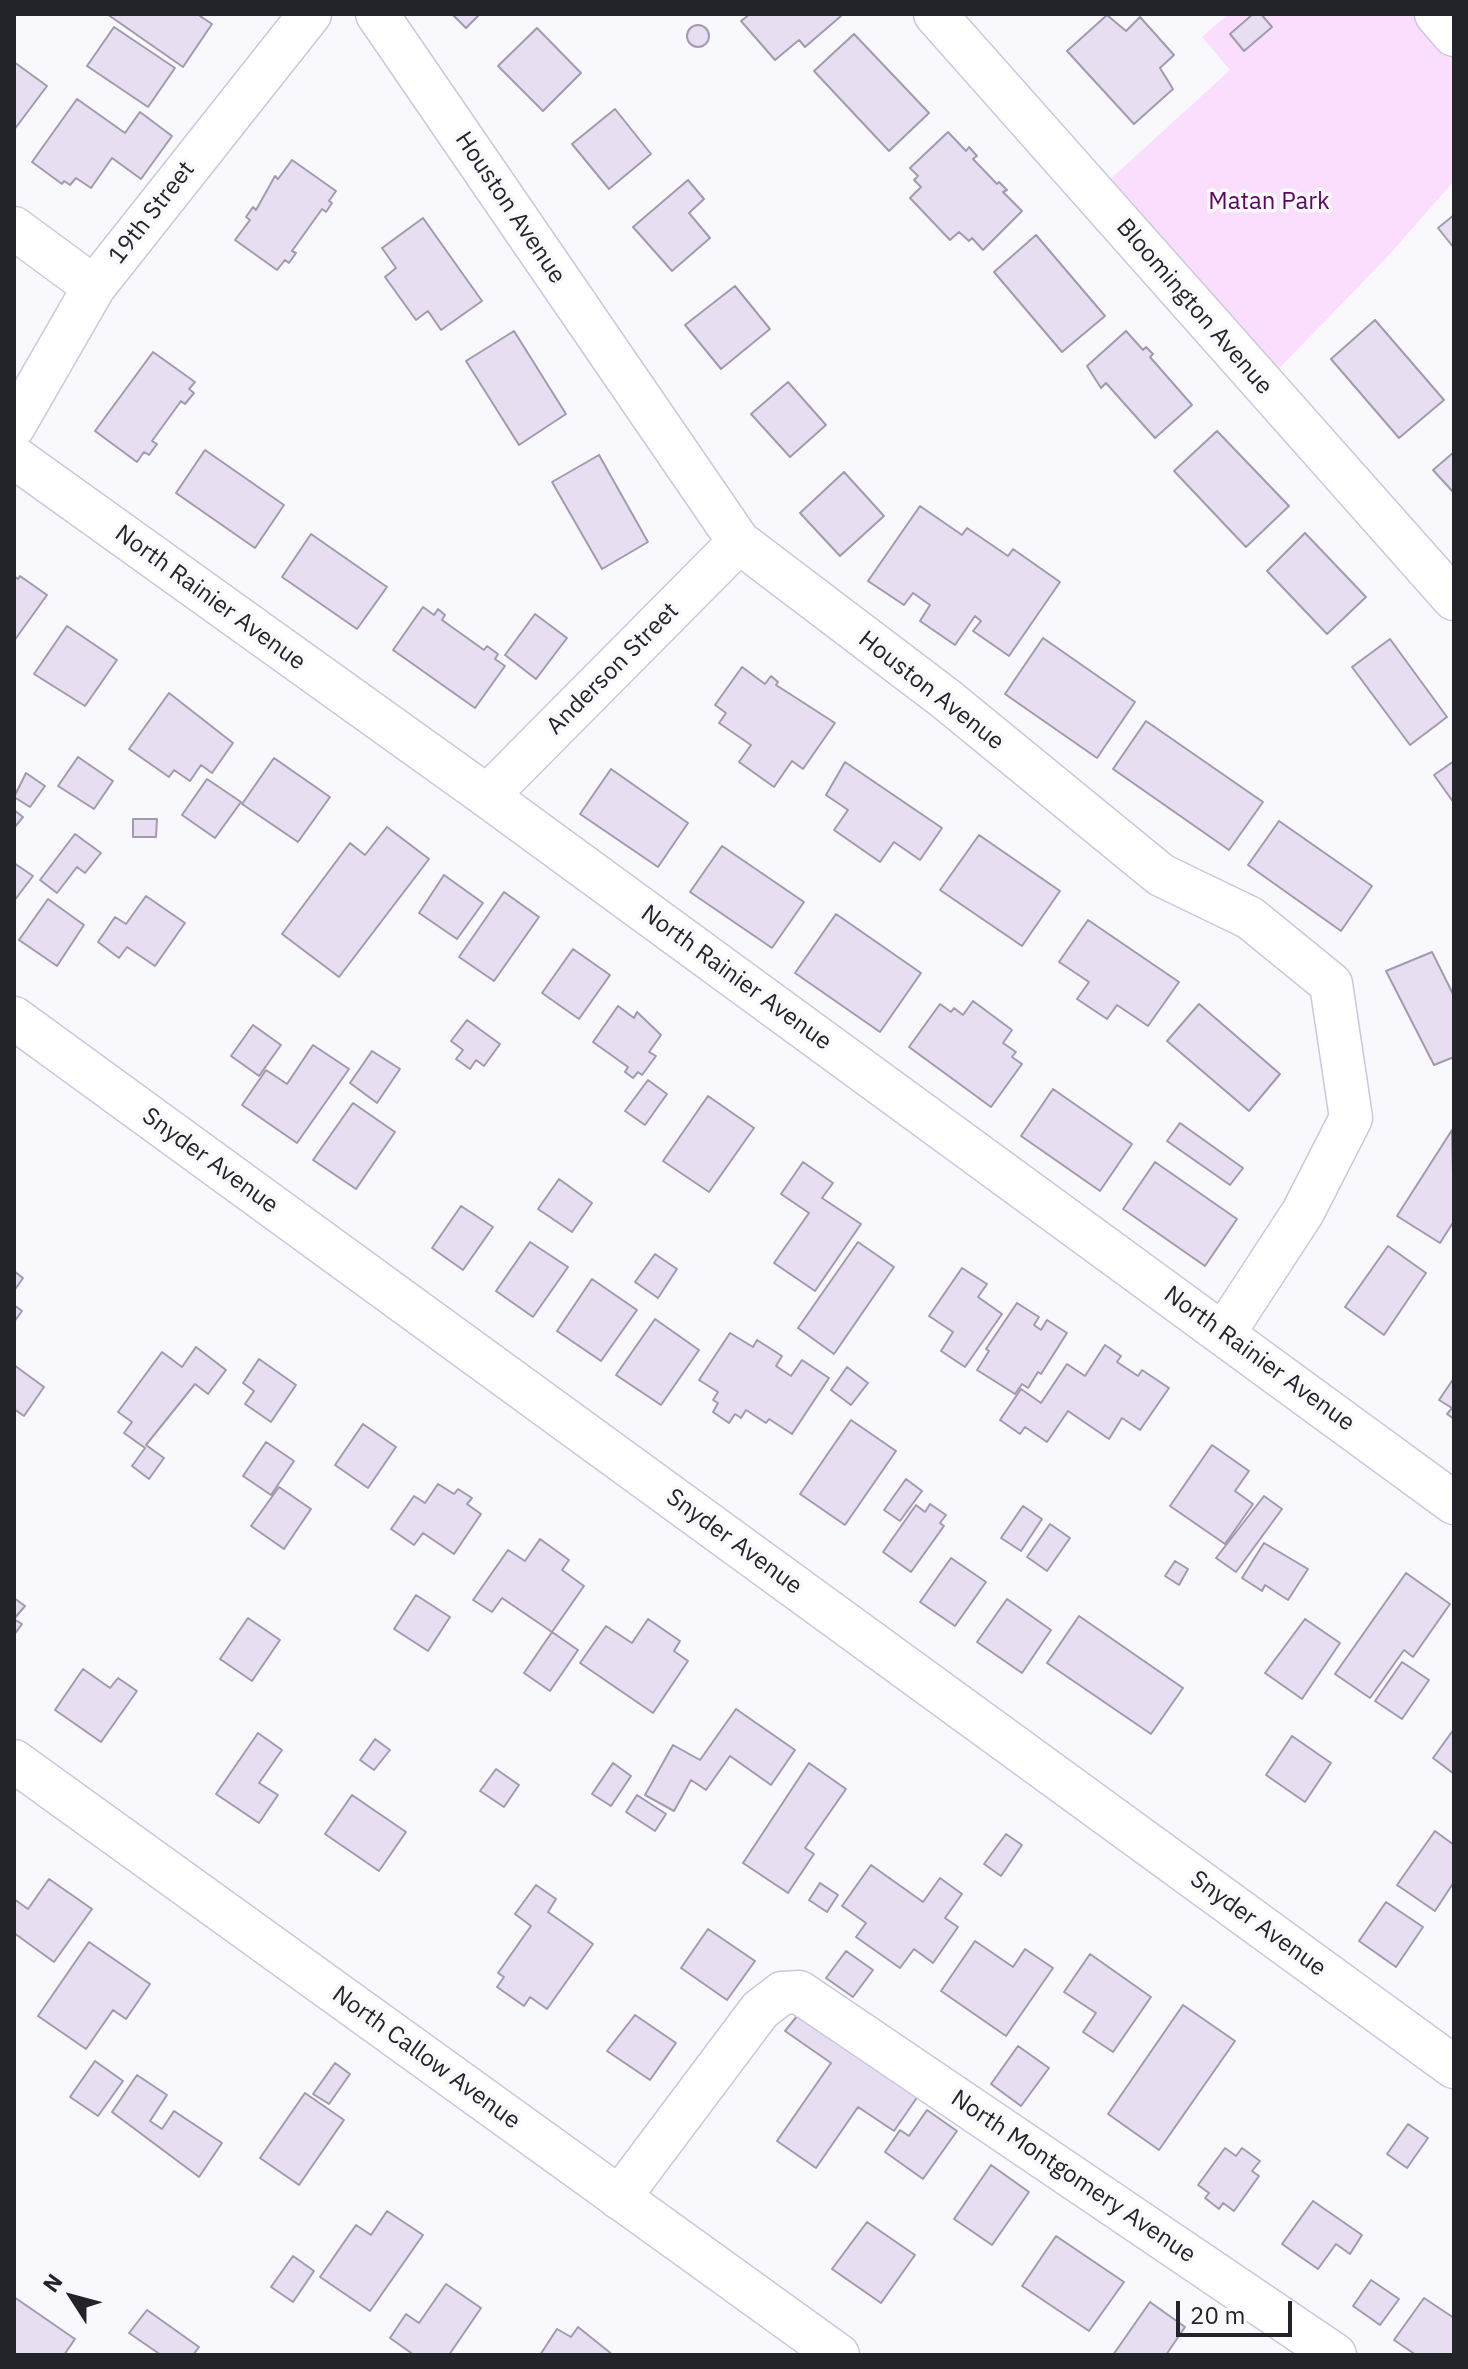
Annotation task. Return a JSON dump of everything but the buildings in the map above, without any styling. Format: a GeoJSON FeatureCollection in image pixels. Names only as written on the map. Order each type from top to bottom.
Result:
{"type":"FeatureCollection","features":[{"type":"Feature","properties":{"kind":"street","name":"19th Street"},"geometry":{"type":"LineString","coordinates":[[14,426],[94,287],[310,14]]}},
{"type":"Feature","properties":{"kind":"street","name":"Houston Avenue"},"geometry":{"type":"LineString","coordinates":[[377,14],[739,542],[946,699],[1161,875],[1250,918],[1331,984],[1351,1118],[1303,1212],[1224,1333]]}},
{"type":"Feature","properties":{"kind":"street","name":"Bloomington Avenue"},"geometry":{"type":"LineString","coordinates":[[935,14],[1454,599]]}},
{"type":"Feature","properties":{"kind":"street"},"geometry":{"type":"LineString","coordinates":[[1436,14],[1454,35]]}},
{"type":"Feature","properties":{"kind":"street"},"geometry":{"type":"LineString","coordinates":[[14,228],[94,287]]}},
{"type":"Feature","properties":{"kind":"street","name":"North Rainier Avenue"},"geometry":{"type":"LineString","coordinates":[[14,457],[487,796],[1454,1503]]}},
{"type":"Feature","properties":{"kind":"street","name":"Anderson Street"},"geometry":{"type":"LineString","coordinates":[[487,796],[739,542]]}},
{"type":"Feature","properties":{"kind":"street","name":"Snyder Avenue"},"geometry":{"type":"LineString","coordinates":[[14,1018],[1454,2067]]}},
{"type":"Feature","properties":{"kind":"street","name":"North Callow Avenue"},"geometry":{"type":"LineString","coordinates":[[14,1761],[838,2355]]}},
{"type":"Feature","properties":{"kind":"street","name":"North Montgomery Avenue"},"geometry":{"type":"LineString","coordinates":[[619,2198],[760,2010],[782,1993],[799,1992],[1335,2355]]}},
{"type":"Feature","properties":{"kind":"green space","name":"Matan Park"},"geometry":{"type":"Polygon","coordinates":[[[1228,14],[1436,14],[1454,35],[1454,181],[1389,255],[1263,385],[1094,194],[1230,70],[1202,37],[1228,14]]]}}]}
